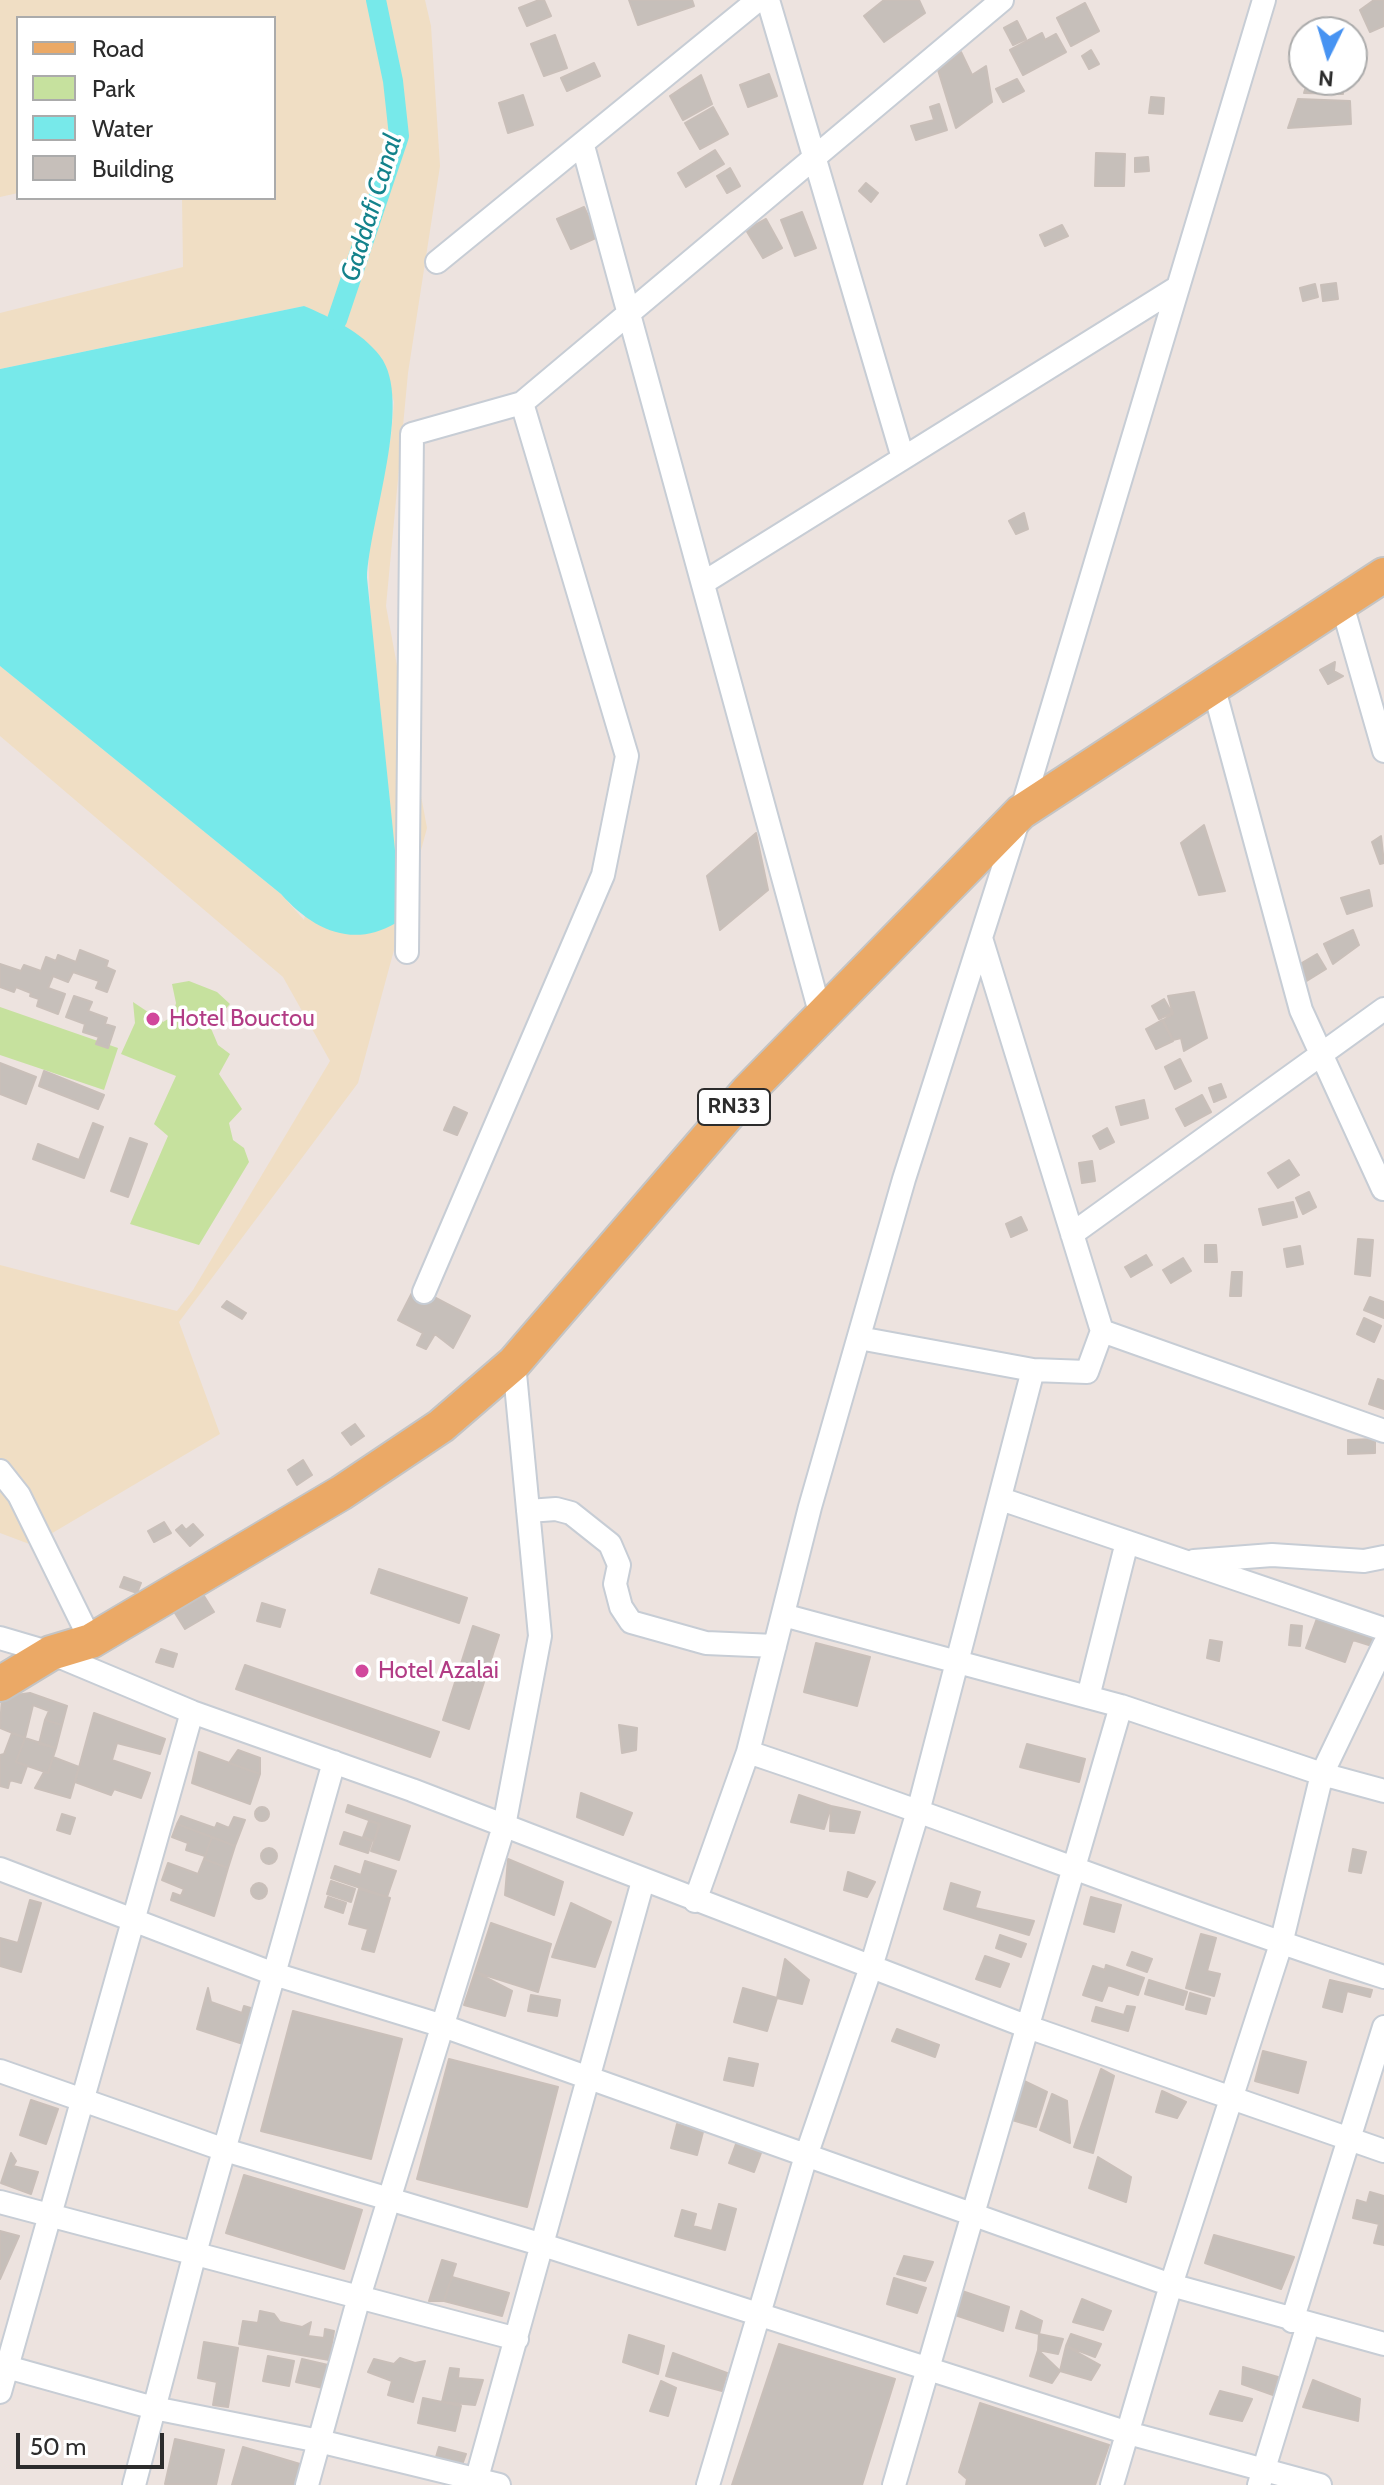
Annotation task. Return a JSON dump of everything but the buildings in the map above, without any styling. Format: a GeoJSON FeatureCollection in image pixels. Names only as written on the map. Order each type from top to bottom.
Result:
{"type":"FeatureCollection","features":[{"type":"Feature","properties":{"kind":"main road","name":"RN33"},"geometry":{"type":"LineString","coordinates":[[0,1684],[51,1653],[91,1641],[341,1493],[441,1426],[514,1363],[747,1092],[1021,812],[1384,575]]}},
{"type":"Feature","properties":{"kind":"street"},"geometry":{"type":"LineString","coordinates":[[437,262],[583,146],[758,0]]}},
{"type":"Feature","properties":{"kind":"street"},"geometry":{"type":"LineString","coordinates":[[768,0],[903,458]]}},
{"type":"Feature","properties":{"kind":"street"},"geometry":{"type":"LineString","coordinates":[[407,952],[412,434],[522,403],[1002,0]]}},
{"type":"Feature","properties":{"kind":"street"},"geometry":{"type":"LineString","coordinates":[[695,1901],[748,1752],[859,1338],[1021,812],[1264,0]]}},
{"type":"Feature","properties":{"kind":"street"},"geometry":{"type":"LineString","coordinates":[[583,146],[821,1016]]}},
{"type":"Feature","properties":{"kind":"street"},"geometry":{"type":"LineString","coordinates":[[703,583],[1178,287]]}},
{"type":"Feature","properties":{"kind":"street"},"geometry":{"type":"LineString","coordinates":[[424,1292],[603,875],[627,756],[522,403]]}},
{"type":"Feature","properties":{"kind":"street"},"geometry":{"type":"LineString","coordinates":[[1341,601],[1384,751]]}},
{"type":"Feature","properties":{"kind":"street"},"geometry":{"type":"LineString","coordinates":[[1213,685],[1301,1010],[1383,1189]]}},
{"type":"Feature","properties":{"kind":"street"},"geometry":{"type":"LineString","coordinates":[[859,1338],[1033,1370],[1087,1372],[1102,1331],[981,938]]}},
{"type":"Feature","properties":{"kind":"street"},"geometry":{"type":"LineString","coordinates":[[1072,1234],[1384,1009]]}},
{"type":"Feature","properties":{"kind":"street"},"geometry":{"type":"LineString","coordinates":[[1102,1331],[1384,1431]]}},
{"type":"Feature","properties":{"kind":"street"},"geometry":{"type":"LineString","coordinates":[[307,2485],[359,2297],[504,1826],[540,1636],[514,1363]]}},
{"type":"Feature","properties":{"kind":"street"},"geometry":{"type":"LineString","coordinates":[[708,2485],[806,2156],[871,1967],[919,1808],[959,1664],[1033,1370]]}},
{"type":"Feature","properties":{"kind":"street"},"geometry":{"type":"LineString","coordinates":[[0,1471],[19,1495],[91,1641]]}},
{"type":"Feature","properties":{"kind":"street"},"geometry":{"type":"LineString","coordinates":[[1001,1499],[1384,1629]]}},
{"type":"Feature","properties":{"kind":"street"},"geometry":{"type":"LineString","coordinates":[[528,1511],[556,1509],[571,1513],[610,1544],[619,1565],[615,1584],[621,1607],[631,1622],[706,1643],[775,1646]]}},
{"type":"Feature","properties":{"kind":"street"},"geometry":{"type":"LineString","coordinates":[[1088,1697],[1127,1542]]}},
{"type":"Feature","properties":{"kind":"street"},"geometry":{"type":"LineString","coordinates":[[1186,1562],[1272,1555],[1364,1561],[1384,1557]]}},
{"type":"Feature","properties":{"kind":"street"},"geometry":{"type":"LineString","coordinates":[[783,1615],[1121,1706],[1322,1774],[1384,1791]]}},
{"type":"Feature","properties":{"kind":"street"},"geometry":{"type":"LineString","coordinates":[[0,1638],[51,1653],[192,1712],[504,1826],[1028,2027],[1232,2095],[1384,2151]]}},
{"type":"Feature","properties":{"kind":"street"},"geometry":{"type":"LineString","coordinates":[[1112,2485],[1171,2285],[1281,1944],[1322,1774],[1384,1645]]}},
{"type":"Feature","properties":{"kind":"street"},"geometry":{"type":"LineString","coordinates":[[894,2485],[1121,1706]]}},
{"type":"Feature","properties":{"kind":"street"},"geometry":{"type":"LineString","coordinates":[[0,2392],[4,2366],[50,2215],[192,1712]]}},
{"type":"Feature","properties":{"kind":"street"},"geometry":{"type":"LineString","coordinates":[[748,1752],[919,1808],[1281,1944],[1384,1977]]}},
{"type":"Feature","properties":{"kind":"street"},"geometry":{"type":"LineString","coordinates":[[134,2485],[195,2253],[334,1762]]}},
{"type":"Feature","properties":{"kind":"street"},"geometry":{"type":"LineString","coordinates":[[0,1869],[274,1974],[443,2026],[1171,2285],[1384,2344]]}},
{"type":"Feature","properties":{"kind":"street"},"geometry":{"type":"LineString","coordinates":[[476,2482],[643,1881]]}},
{"type":"Feature","properties":{"kind":"street"},"geometry":{"type":"LineString","coordinates":[[1261,2477],[1349,2140],[1384,2027]]}},
{"type":"Feature","properties":{"kind":"street"},"geometry":{"type":"LineString","coordinates":[[0,2071],[225,2150],[543,2245],[1261,2477],[1320,2485]]}},
{"type":"Feature","properties":{"kind":"street"},"geometry":{"type":"LineString","coordinates":[[0,2202],[517,2339]]}},
{"type":"Feature","properties":{"kind":"street"},"geometry":{"type":"LineString","coordinates":[[4,2366],[154,2408],[319,2441],[476,2482],[499,2485]]}},
{"type":"Feature","properties":{"kind":"green space"},"geometry":{"type":"Polygon","coordinates":[[[189,981],[217,992],[230,1004],[210,1026],[218,1045],[230,1054],[219,1074],[242,1109],[229,1123],[233,1140],[244,1148],[249,1162],[199,1245],[130,1224],[168,1136],[154,1124],[176,1076],[121,1054],[135,1023],[133,1002],[163,1022],[173,1016],[176,1003],[172,984],[189,981]]]}},
{"type":"Feature","properties":{"kind":"green space"},"geometry":{"type":"Polygon","coordinates":[[[0,1007],[118,1048],[104,1090],[0,1055],[0,1007]]]}},
{"type":"Feature","properties":{"kind":"sand"},"geometry":{"type":"Polygon","coordinates":[[[0,0],[425,0],[431,26],[440,166],[408,373],[386,606],[427,828],[358,1083],[179,1322],[220,1434],[32,1545],[0,1533],[0,1265],[177,1311],[193,1290],[330,1061],[283,977],[0,736],[0,666],[281,894],[304,920],[371,632],[368,546],[391,437],[394,402],[381,357],[304,306],[0,369],[0,313],[183,267],[182,200],[276,200],[276,16],[16,16],[16,193],[0,197],[0,0]]]}},
{"type":"Feature","properties":{"kind":"water"},"geometry":{"type":"Polygon","coordinates":[[[304,306],[345,326],[373,347],[389,376],[393,401],[387,462],[367,578],[399,889],[396,923],[364,934],[334,931],[306,917],[0,666],[0,369],[304,306]]]}},
{"type":"Feature","properties":{"kind":"waterway","name":"Gaddafi Canal"},"geometry":{"type":"LineString","coordinates":[[337,320],[399,136],[393,81],[376,0]]}},
{"type":"Feature","properties":{"kind":"place","name":"Hotel Bouctou"},"geometry":{"type":"Point","coordinates":[153,1019]}},
{"type":"Feature","properties":{"kind":"place","name":"Hotel Azalai"},"geometry":{"type":"Point","coordinates":[362,1671]}}]}
